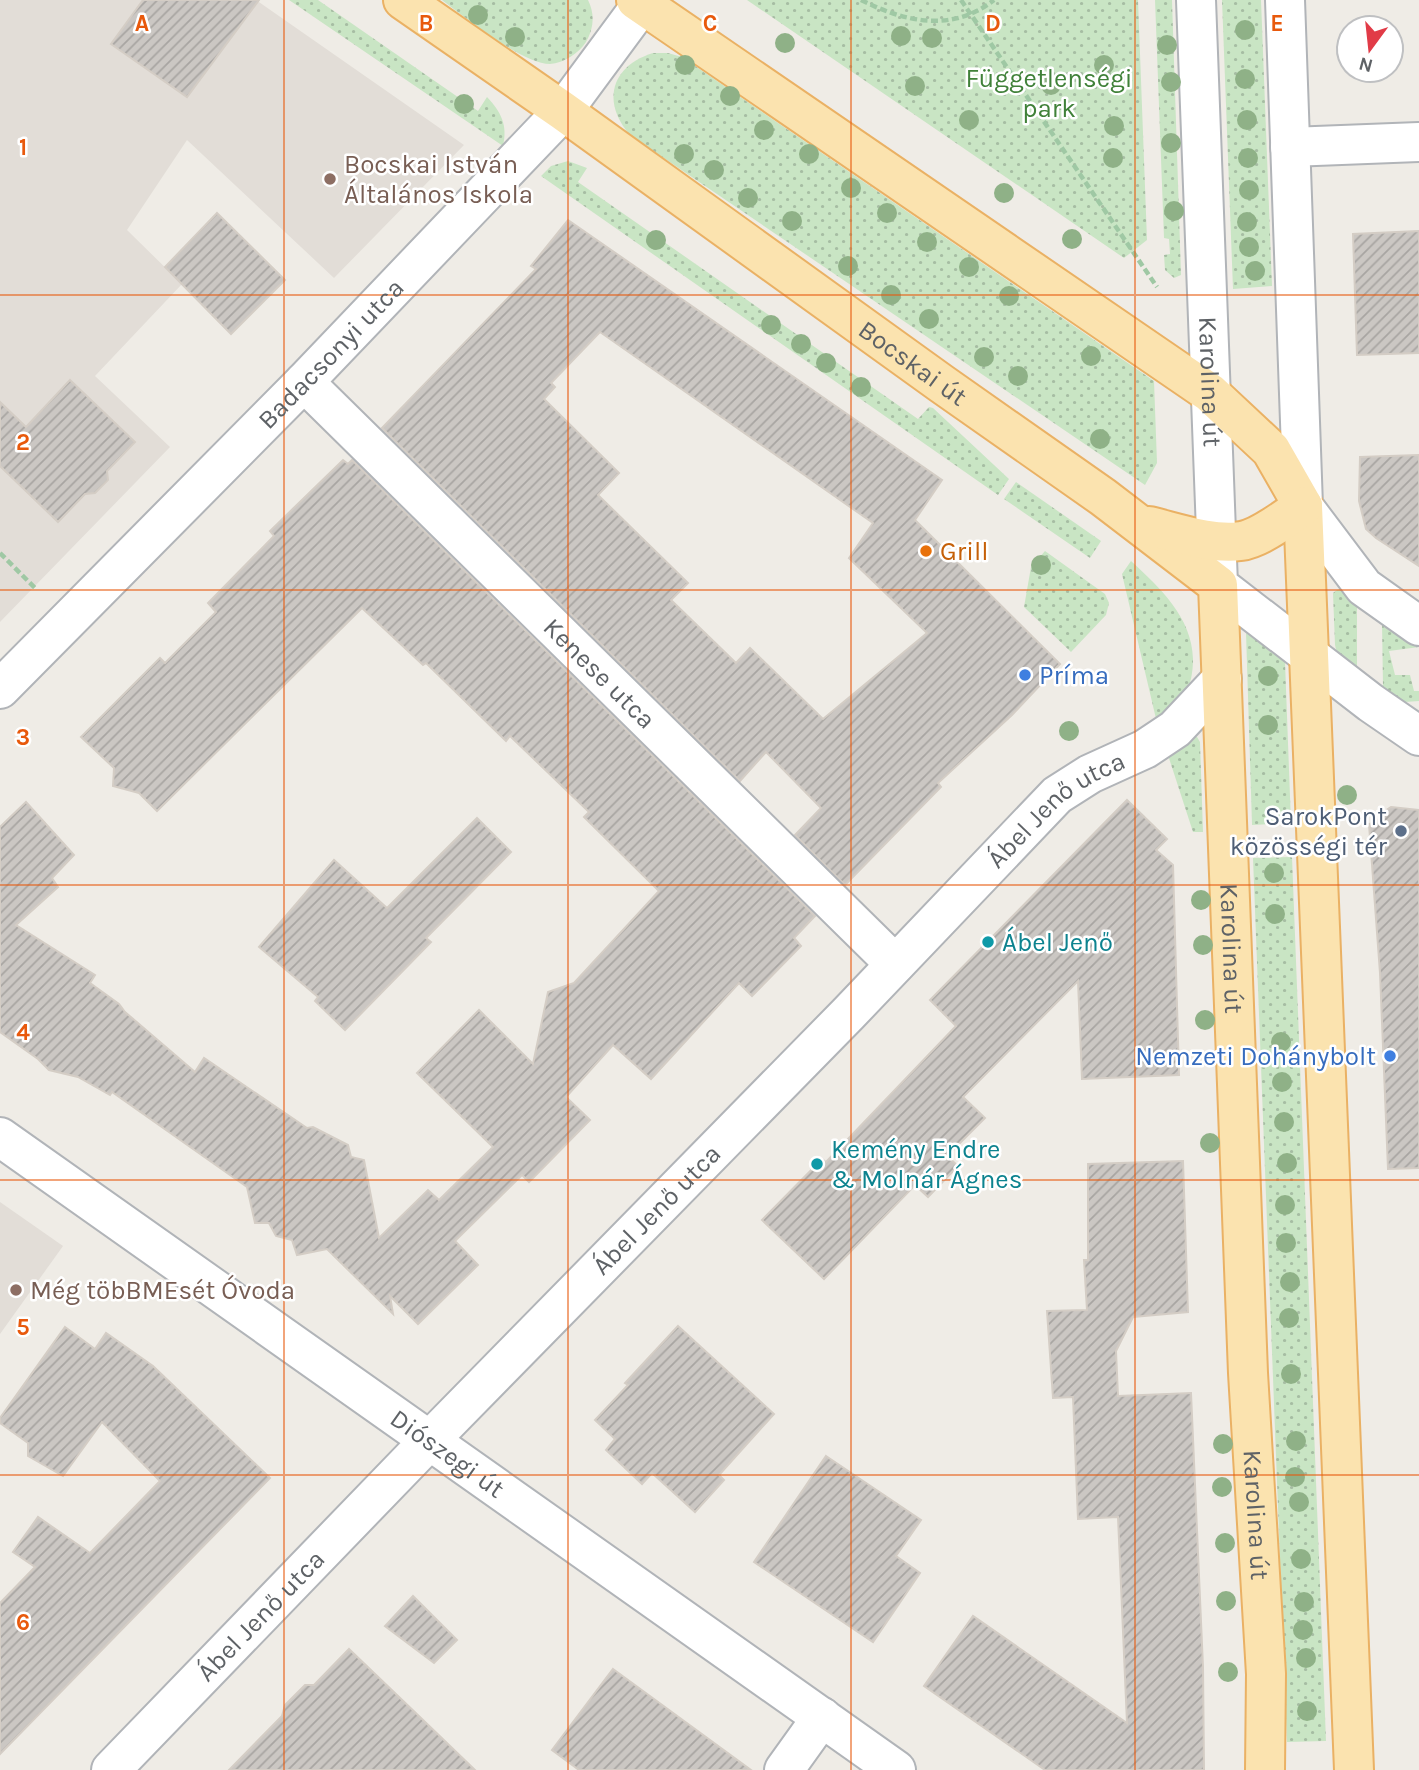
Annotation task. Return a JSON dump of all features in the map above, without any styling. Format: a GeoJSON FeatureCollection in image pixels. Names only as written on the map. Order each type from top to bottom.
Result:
{"type":"FeatureCollection","features":[{"type":"Feature","properties":{"kind":"main road","name":"Bocskai út"},"geometry":{"type":"LineString","coordinates":[[403,0],[563,111],[1136,523],[1217,585]]}},
{"type":"Feature","properties":{"kind":"main road"},"geometry":{"type":"LineString","coordinates":[[639,2],[1210,393],[1271,450],[1303,506],[1354,1770]]}},
{"type":"Feature","properties":{"kind":"main road"},"geometry":{"type":"LineString","coordinates":[[1136,523],[1216,542],[1244,541],[1275,526],[1303,506]]}},
{"type":"Feature","properties":{"kind":"main road","name":"Karolina út"},"geometry":{"type":"LineString","coordinates":[[1217,585],[1248,1373],[1266,1674],[1265,1770]]}},
{"type":"Feature","properties":{"kind":"street","name":"Karolina út"},"geometry":{"type":"LineString","coordinates":[[1196,0],[1217,585]]}},
{"type":"Feature","properties":{"kind":"street"},"geometry":{"type":"LineString","coordinates":[[1285,0],[1303,506],[1364,587],[1419,626]]}},
{"type":"Feature","properties":{"kind":"street","name":"Badacsonyi utca"},"geometry":{"type":"LineString","coordinates":[[0,688],[304,382],[563,111],[639,2]]}},
{"type":"Feature","properties":{"kind":"street"},"geometry":{"type":"LineString","coordinates":[[1290,147],[1419,142]]}},
{"type":"Feature","properties":{"kind":"street","name":"Kenese utca"},"geometry":{"type":"LineString","coordinates":[[304,382],[895,964]]}},
{"type":"Feature","properties":{"kind":"street","name":"Bocskai út"},"geometry":{"type":"LineString","coordinates":[[1217,585],[1371,703],[1419,736]]}},
{"type":"Feature","properties":{"kind":"street","name":"Ábel Jenő utca"},"geometry":{"type":"LineString","coordinates":[[111,1770],[429,1441],[839,1024],[1057,795],[1090,774],[1145,750],[1175,729],[1222,679]]}},
{"type":"Feature","properties":{"kind":"street","name":"Diószegi út"},"geometry":{"type":"LineString","coordinates":[[0,1137],[896,1770]]}},
{"type":"Feature","properties":{"kind":"street"},"geometry":{"type":"LineString","coordinates":[[784,1770],[822,1717]]}},
{"type":"Feature","properties":{"kind":"path"},"geometry":{"type":"LineString","coordinates":[[861,0],[881,10],[948,22],[971,15],[994,0]]}},
{"type":"Feature","properties":{"kind":"path"},"geometry":{"type":"LineString","coordinates":[[961,0],[1157,287]]}},
{"type":"Feature","properties":{"kind":"path"},"geometry":{"type":"LineString","coordinates":[[0,553],[43,595]]}},
{"type":"Feature","properties":{"kind":"shaded area","name":"Bocskai István Általános Iskola"},"geometry":{"type":"Polygon","coordinates":[[[0,0],[256,0],[464,145],[334,278],[187,140],[127,230],[182,284],[95,376],[170,447],[0,622],[0,0]]]}},
{"type":"Feature","properties":{"kind":"shaded area","name":"Még töbBMEsét Óvoda"},"geometry":{"type":"Polygon","coordinates":[[[0,1202],[63,1246],[0,1334],[0,1202]]]}},
{"type":"Feature","properties":{"kind":"green space"},"geometry":{"type":"Polygon","coordinates":[[[289,0],[318,0],[478,111],[487,97],[502,119],[505,132],[503,146],[289,0]]]}},
{"type":"Feature","properties":{"kind":"green space"},"geometry":{"type":"Polygon","coordinates":[[[442,0],[588,0],[593,16],[591,32],[586,42],[571,57],[550,64],[538,62],[494,38],[442,0]]]}},
{"type":"Feature","properties":{"kind":"green space","name":"Függetlenségi park"},"geometry":{"type":"Polygon","coordinates":[[[747,0],[1138,0],[1147,240],[1124,258],[747,0]]]}},
{"type":"Feature","properties":{"kind":"green space"},"geometry":{"type":"Polygon","coordinates":[[[1155,0],[1172,0],[1181,275],[1174,278],[1165,270],[1164,255],[1170,254],[1169,239],[1164,238],[1155,0]]]}},
{"type":"Feature","properties":{"kind":"green space"},"geometry":{"type":"Polygon","coordinates":[[[1222,0],[1261,0],[1272,286],[1233,289],[1222,0]]]}},
{"type":"Feature","properties":{"kind":"green space"},"geometry":{"type":"Polygon","coordinates":[[[653,53],[682,57],[1154,381],[1157,463],[1145,485],[630,135],[615,110],[615,86],[628,67],[653,53]]]}},
{"type":"Feature","properties":{"kind":"green space"},"geometry":{"type":"Polygon","coordinates":[[[568,161],[587,168],[578,182],[918,419],[929,407],[933,408],[1009,479],[998,495],[541,176],[551,166],[568,161]]]}},
{"type":"Feature","properties":{"kind":"green space"},"geometry":{"type":"Polygon","coordinates":[[[1016,482],[1101,541],[1090,558],[1004,499],[1016,482]]]}},
{"type":"Feature","properties":{"kind":"green space"},"geometry":{"type":"Polygon","coordinates":[[[1045,551],[1105,594],[1109,603],[1106,615],[1071,652],[1024,607],[1031,567],[1045,551]]]}},
{"type":"Feature","properties":{"kind":"green space"},"geometry":{"type":"Polygon","coordinates":[[[1131,561],[1172,604],[1181,617],[1191,644],[1193,664],[1188,687],[1181,699],[1157,723],[1122,574],[1131,561]]]}},
{"type":"Feature","properties":{"kind":"green space"},"geometry":{"type":"Polygon","coordinates":[[[1343,588],[1357,597],[1357,672],[1337,653],[1335,645],[1333,593],[1343,588]]]}},
{"type":"Feature","properties":{"kind":"green space"},"geometry":{"type":"Polygon","coordinates":[[[1382,622],[1419,647],[1389,651],[1395,675],[1410,675],[1414,691],[1419,691],[1419,701],[1405,702],[1383,687],[1382,622]]]}},
{"type":"Feature","properties":{"kind":"green space"},"geometry":{"type":"Polygon","coordinates":[[[1246,633],[1285,662],[1291,823],[1252,825],[1246,633]]]}},
{"type":"Feature","properties":{"kind":"green space"},"geometry":{"type":"Polygon","coordinates":[[[1192,737],[1197,737],[1200,742],[1203,832],[1193,832],[1167,752],[1192,737]]]}},
{"type":"Feature","properties":{"kind":"green space"},"geometry":{"type":"Polygon","coordinates":[[[1292,857],[1326,1741],[1287,1742],[1253,858],[1292,857]]]}},
{"type":"Feature","properties":{"kind":"building"},"geometry":{"type":"Polygon","coordinates":[[[143,0],[259,0],[187,97],[111,44],[143,0]]]}},
{"type":"Feature","properties":{"kind":"building"},"geometry":{"type":"Polygon","coordinates":[[[217,213],[285,280],[231,334],[165,267],[217,213]]]}},
{"type":"Feature","properties":{"kind":"building"},"geometry":{"type":"Polygon","coordinates":[[[568,220],[942,480],[915,520],[1060,664],[1012,715],[938,783],[941,787],[845,885],[795,835],[821,808],[766,752],[740,781],[382,428],[536,269],[531,266],[568,220]],[[600,332],[551,383],[555,387],[544,399],[619,473],[598,495],[688,583],[671,600],[736,663],[750,648],[823,719],[927,633],[849,558],[873,523],[600,332]]]}},
{"type":"Feature","properties":{"kind":"building"},"geometry":{"type":"Polygon","coordinates":[[[1419,231],[1419,353],[1357,355],[1353,234],[1419,231]]]}},
{"type":"Feature","properties":{"kind":"building"},"geometry":{"type":"Polygon","coordinates":[[[70,380],[135,442],[107,471],[108,480],[95,493],[85,494],[58,522],[0,466],[0,402],[26,427],[70,380]]]}},
{"type":"Feature","properties":{"kind":"building"},"geometry":{"type":"Polygon","coordinates":[[[1419,455],[1419,566],[1366,529],[1359,501],[1360,457],[1419,455]]]}},
{"type":"Feature","properties":{"kind":"building"},"geometry":{"type":"Polygon","coordinates":[[[343,460],[348,464],[352,460],[815,916],[794,938],[801,946],[752,996],[739,983],[651,1079],[613,1045],[566,1097],[590,1120],[529,1182],[522,1175],[455,1241],[478,1265],[418,1324],[390,1296],[393,1314],[327,1249],[297,1255],[292,1240],[276,1236],[269,1223],[255,1223],[247,1187],[112,1092],[110,1095],[78,1077],[49,1070],[0,1032],[0,827],[26,802],[74,855],[52,878],[58,887],[16,925],[95,975],[90,983],[119,1004],[195,1072],[204,1058],[307,1128],[313,1127],[348,1145],[351,1157],[364,1160],[379,1238],[428,1190],[439,1200],[493,1147],[417,1073],[479,1010],[533,1064],[548,992],[574,983],[659,891],[584,817],[589,812],[510,736],[506,741],[426,663],[423,665],[362,608],[157,811],[139,793],[113,786],[114,768],[81,737],[160,658],[165,663],[216,612],[208,603],[274,536],[270,531],[343,460]]]}},
{"type":"Feature","properties":{"kind":"building"},"geometry":{"type":"Polygon","coordinates":[[[1127,800],[1167,839],[1156,850],[1173,865],[1179,1075],[1082,1079],[1078,981],[963,1097],[985,1118],[947,1156],[958,1166],[928,1197],[915,1185],[824,1279],[762,1220],[822,1159],[826,1162],[956,1026],[930,1000],[1127,800]]]}},
{"type":"Feature","properties":{"kind":"building"},"geometry":{"type":"Polygon","coordinates":[[[1391,807],[1419,810],[1419,1168],[1388,1169],[1380,973],[1369,824],[1377,822],[1382,813],[1391,807]]]}},
{"type":"Feature","properties":{"kind":"building"},"geometry":{"type":"Polygon","coordinates":[[[477,818],[511,852],[426,938],[431,942],[345,1030],[315,1001],[318,997],[259,947],[334,860],[387,908],[477,818]]]}},
{"type":"Feature","properties":{"kind":"building"},"geometry":{"type":"Polygon","coordinates":[[[1183,1161],[1188,1312],[1133,1317],[1116,1351],[1118,1396],[1191,1393],[1203,1667],[1204,1770],[1045,1770],[924,1686],[973,1616],[1127,1723],[1118,1517],[1078,1519],[1073,1397],[1053,1398],[1047,1311],[1087,1310],[1084,1260],[1088,1260],[1088,1164],[1183,1161]]]}},
{"type":"Feature","properties":{"kind":"building"},"geometry":{"type":"Polygon","coordinates":[[[678,1326],[774,1414],[719,1475],[724,1480],[695,1512],[652,1473],[642,1484],[606,1450],[615,1439],[595,1420],[678,1326]]]}},
{"type":"Feature","properties":{"kind":"building"},"geometry":{"type":"Polygon","coordinates":[[[65,1327],[95,1349],[106,1333],[153,1366],[270,1478],[0,1754],[0,1603],[35,1567],[13,1552],[38,1517],[90,1553],[160,1481],[102,1422],[63,1476],[28,1456],[28,1443],[0,1423],[0,1418],[65,1327]]]}},
{"type":"Feature","properties":{"kind":"building"},"geometry":{"type":"Polygon","coordinates":[[[826,1456],[921,1520],[896,1556],[920,1573],[873,1642],[754,1562],[826,1456]]]}},
{"type":"Feature","properties":{"kind":"building"},"geometry":{"type":"Polygon","coordinates":[[[413,1596],[457,1640],[434,1663],[385,1626],[413,1596]]]}},
{"type":"Feature","properties":{"kind":"building"},"geometry":{"type":"Polygon","coordinates":[[[349,1649],[475,1770],[229,1770],[282,1716],[285,1705],[305,1685],[314,1685],[349,1649]]]}},
{"type":"Feature","properties":{"kind":"building"},"geometry":{"type":"Polygon","coordinates":[[[613,1669],[751,1770],[579,1770],[552,1750],[613,1669]]]}},
{"type":"Feature","properties":{"kind":"place","name":"Bocskai István Általános Iskola"},"geometry":{"type":"Point","coordinates":[330,179]}},
{"type":"Feature","properties":{"kind":"place","name":"Grill"},"geometry":{"type":"Point","coordinates":[926,551]}},
{"type":"Feature","properties":{"kind":"place","name":"Príma"},"geometry":{"type":"Point","coordinates":[1025,675]}},
{"type":"Feature","properties":{"kind":"place","name":"SarokPont közösségi tér"},"geometry":{"type":"Point","coordinates":[1401,831]}},
{"type":"Feature","properties":{"kind":"place","name":"Ábel Jenő"},"geometry":{"type":"Point","coordinates":[988,942]}},
{"type":"Feature","properties":{"kind":"place","name":"Nemzeti Dohánybolt"},"geometry":{"type":"Point","coordinates":[1390,1056]}},
{"type":"Feature","properties":{"kind":"place","name":"Kemény Endre & Molnár Ágnes"},"geometry":{"type":"Point","coordinates":[817,1164]}},
{"type":"Feature","properties":{"kind":"place","name":"Még töbBMEsét Óvoda"},"geometry":{"type":"Point","coordinates":[16,1290]}}]}
